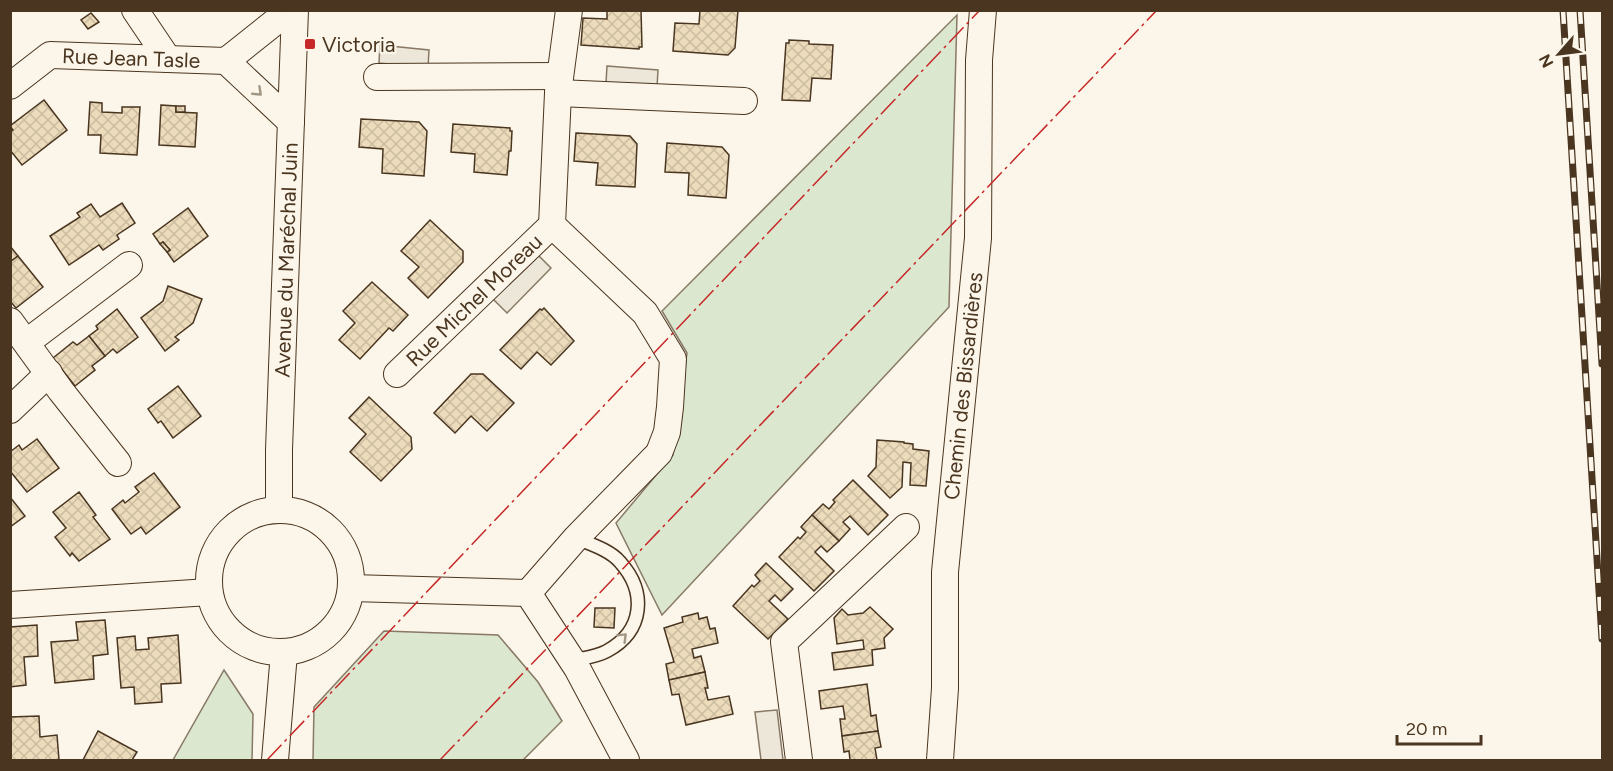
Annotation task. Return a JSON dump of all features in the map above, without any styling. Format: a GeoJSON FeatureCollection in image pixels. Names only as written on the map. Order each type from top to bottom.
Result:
{"type":"FeatureCollection","features":[{"type":"Feature","properties":{"kind":"street"},"geometry":{"type":"LineString","coordinates":[[135,10],[168,59]]}},
{"type":"Feature","properties":{"kind":"street","name":"Rue Jean Tasle"},"geometry":{"type":"LineString","coordinates":[[10,86],[50,55],[226,61],[290,10]]}},
{"type":"Feature","properties":{"kind":"street","name":"Avenue du Maréchal Juin"},"geometry":{"type":"LineString","coordinates":[[279,509],[279,450],[295,10]]}},
{"type":"Feature","properties":{"kind":"street","name":"Rue Michel Moreau"},"geometry":{"type":"LineString","coordinates":[[397,374],[552,225],[559,85],[569,10]]}},
{"type":"Feature","properties":{"kind":"street","name":"Chemin des Bissardières"},"geometry":{"type":"LineString","coordinates":[[940,760],[945,688],[945,572],[978,238],[979,60],[983,10]]}},
{"type":"Feature","properties":{"kind":"street","name":"Rue Jean Tasle"},"geometry":{"type":"LineString","coordinates":[[226,61],[291,122]]}},
{"type":"Feature","properties":{"kind":"street"},"geometry":{"type":"LineString","coordinates":[[377,77],[559,85],[744,101]]}},
{"type":"Feature","properties":{"kind":"street","name":"Rue Michel Moreau"},"geometry":{"type":"LineString","coordinates":[[528,593],[576,538],[659,453],[667,432],[670,407],[673,359],[645,313],[552,225]]}},
{"type":"Feature","properties":{"kind":"street"},"geometry":{"type":"LineString","coordinates":[[27,342],[129,266]]}},
{"type":"Feature","properties":{"kind":"street"},"geometry":{"type":"LineString","coordinates":[[10,321],[118,464]]}},
{"type":"Feature","properties":{"kind":"street"},"geometry":{"type":"LineString","coordinates":[[10,410],[49,373]]}},
{"type":"Feature","properties":{"kind":"street"},"geometry":{"type":"LineString","coordinates":[[279,509],[303,513],[324,524],[340,542],[350,564],[351,588],[347,608],[337,625],[322,639],[304,649],[284,652],[263,651],[244,643],[227,629],[215,612],[209,592],[209,571],[214,552],[225,535],[240,521],[259,512],[279,509]]}},
{"type":"Feature","properties":{"kind":"street"},"geometry":{"type":"LineString","coordinates":[[800,760],[784,642],[906,526]]}},
{"type":"Feature","properties":{"kind":"street"},"geometry":{"type":"LineString","coordinates":[[351,588],[528,593],[577,668],[626,760]]}},
{"type":"Feature","properties":{"kind":"street"},"geometry":{"type":"LineString","coordinates":[[10,605],[209,592]]}},
{"type":"Feature","properties":{"kind":"street"},"geometry":{"type":"LineString","coordinates":[[275,760],[284,652]]}},
{"type":"Feature","properties":{"kind":"lane"},"geometry":{"type":"LineString","coordinates":[[571,661],[607,651],[622,640],[634,625],[640,606],[633,583],[620,561],[598,547],[576,538]]}},
{"type":"Feature","properties":{"kind":"green space"},"geometry":{"type":"Polygon","coordinates":[[[957,15],[949,307],[662,615],[616,523],[673,455],[687,353],[662,311],[957,15]]]}},
{"type":"Feature","properties":{"kind":"green space"},"geometry":{"type":"Polygon","coordinates":[[[384,631],[498,635],[538,682],[562,721],[523,760],[313,760],[314,707],[384,631]]]}},
{"type":"Feature","properties":{"kind":"green space"},"geometry":{"type":"Polygon","coordinates":[[[224,670],[253,714],[252,760],[173,760],[224,670]]]}},
{"type":"Feature","properties":{"kind":"shaded area"},"geometry":{"type":"Polygon","coordinates":[[[380,45],[429,50],[428,68],[379,63],[380,45]]]}},
{"type":"Feature","properties":{"kind":"shaded area"},"geometry":{"type":"Polygon","coordinates":[[[607,66],[658,70],[657,87],[606,83],[607,66]]]}},
{"type":"Feature","properties":{"kind":"shaded area"},"geometry":{"type":"Polygon","coordinates":[[[536,253],[551,268],[507,313],[492,298],[536,253]]]}},
{"type":"Feature","properties":{"kind":"shaded area"},"geometry":{"type":"Polygon","coordinates":[[[777,710],[783,760],[761,760],[755,712],[777,710]]]}},
{"type":"Feature","properties":{"kind":"building"},"geometry":{"type":"Polygon","coordinates":[[[607,10],[641,10],[642,47],[639,49],[581,45],[583,18],[607,19],[607,10]]]}},
{"type":"Feature","properties":{"kind":"building"},"geometry":{"type":"Polygon","coordinates":[[[700,10],[738,10],[735,48],[728,55],[673,51],[675,23],[699,24],[700,10]]]}},
{"type":"Feature","properties":{"kind":"building"},"geometry":{"type":"Polygon","coordinates":[[[91,13],[99,22],[88,29],[81,20],[91,13]]]}},
{"type":"Feature","properties":{"kind":"building"},"geometry":{"type":"Polygon","coordinates":[[[789,40],[833,45],[831,79],[812,78],[810,101],[782,100],[786,43],[789,43],[789,40]]]}},
{"type":"Feature","properties":{"kind":"building"},"geometry":{"type":"Polygon","coordinates":[[[44,100],[67,130],[22,165],[10,150],[10,132],[13,130],[10,126],[44,100]]]}},
{"type":"Feature","properties":{"kind":"building"},"geometry":{"type":"Polygon","coordinates":[[[90,102],[102,103],[102,112],[122,113],[122,107],[140,107],[137,155],[100,153],[101,135],[88,135],[90,102]]]}},
{"type":"Feature","properties":{"kind":"building"},"geometry":{"type":"Polygon","coordinates":[[[161,105],[176,106],[176,112],[197,113],[195,147],[159,145],[161,105]]]}},
{"type":"Feature","properties":{"kind":"building"},"geometry":{"type":"Polygon","coordinates":[[[176,106],[185,106],[185,112],[176,112],[176,106]]]}},
{"type":"Feature","properties":{"kind":"building"},"geometry":{"type":"Polygon","coordinates":[[[361,119],[419,122],[427,131],[424,176],[382,173],[383,149],[359,147],[361,119]]]}},
{"type":"Feature","properties":{"kind":"building"},"geometry":{"type":"Polygon","coordinates":[[[453,124],[510,128],[512,131],[511,151],[509,151],[507,175],[474,172],[475,154],[451,152],[453,124]]]}},
{"type":"Feature","properties":{"kind":"building"},"geometry":{"type":"Polygon","coordinates":[[[576,133],[630,136],[637,144],[635,187],[596,185],[598,163],[574,161],[576,133]]]}},
{"type":"Feature","properties":{"kind":"building"},"geometry":{"type":"Polygon","coordinates":[[[667,143],[722,147],[729,155],[726,198],[688,195],[689,173],[665,172],[667,143]]]}},
{"type":"Feature","properties":{"kind":"building"},"geometry":{"type":"Polygon","coordinates":[[[122,203],[135,223],[117,235],[119,239],[103,250],[99,245],[69,265],[50,236],[80,217],[77,213],[91,204],[100,217],[122,203]]]}},
{"type":"Feature","properties":{"kind":"building"},"geometry":{"type":"Polygon","coordinates":[[[188,208],[208,236],[174,262],[167,252],[170,250],[163,242],[160,244],[153,234],[188,208]]]}},
{"type":"Feature","properties":{"kind":"building"},"geometry":{"type":"Polygon","coordinates":[[[430,220],[463,251],[463,262],[428,298],[408,278],[419,267],[401,251],[430,220]]]}},
{"type":"Feature","properties":{"kind":"building"},"geometry":{"type":"Polygon","coordinates":[[[163,242],[170,250],[167,252],[160,244],[163,242]]]}},
{"type":"Feature","properties":{"kind":"building"},"geometry":{"type":"Polygon","coordinates":[[[10,246],[18,256],[10,262],[10,246]]]}},
{"type":"Feature","properties":{"kind":"building"},"geometry":{"type":"Polygon","coordinates":[[[18,256],[43,287],[16,308],[10,301],[10,262],[18,256]]]}},
{"type":"Feature","properties":{"kind":"building"},"geometry":{"type":"Polygon","coordinates":[[[372,282],[408,315],[393,331],[389,328],[360,359],[339,340],[355,323],[343,311],[372,282]]]}},
{"type":"Feature","properties":{"kind":"building"},"geometry":{"type":"Polygon","coordinates":[[[168,286],[202,299],[193,323],[175,337],[179,340],[165,351],[141,318],[163,301],[168,286]]]}},
{"type":"Feature","properties":{"kind":"building"},"geometry":{"type":"Polygon","coordinates":[[[544,308],[574,341],[551,365],[537,352],[521,369],[500,350],[540,309],[544,308]]]}},
{"type":"Feature","properties":{"kind":"building"},"geometry":{"type":"Polygon","coordinates":[[[117,309],[138,337],[117,353],[113,349],[105,356],[89,336],[98,329],[96,326],[117,309]]]}},
{"type":"Feature","properties":{"kind":"building"},"geometry":{"type":"Polygon","coordinates":[[[89,336],[105,356],[92,366],[95,370],[75,386],[53,358],[73,342],[77,345],[89,336]]]}},
{"type":"Feature","properties":{"kind":"building"},"geometry":{"type":"Polygon","coordinates":[[[471,374],[483,374],[514,403],[487,431],[471,416],[455,433],[434,413],[471,374]]]}},
{"type":"Feature","properties":{"kind":"building"},"geometry":{"type":"Polygon","coordinates":[[[178,386],[201,416],[173,438],[161,421],[158,423],[148,409],[178,386]]]}},
{"type":"Feature","properties":{"kind":"building"},"geometry":{"type":"Polygon","coordinates":[[[369,397],[411,437],[412,449],[381,481],[350,452],[366,434],[349,418],[369,397]]]}},
{"type":"Feature","properties":{"kind":"building"},"geometry":{"type":"Polygon","coordinates":[[[37,439],[59,468],[27,492],[10,471],[10,452],[19,445],[22,450],[37,439]]]}},
{"type":"Feature","properties":{"kind":"building"},"geometry":{"type":"Polygon","coordinates":[[[877,440],[904,442],[913,444],[913,449],[929,451],[926,486],[910,485],[911,463],[903,462],[902,487],[890,498],[868,476],[876,467],[877,440]]]}},
{"type":"Feature","properties":{"kind":"building"},"geometry":{"type":"Polygon","coordinates":[[[154,473],[180,507],[146,534],[141,527],[131,534],[112,509],[123,500],[125,503],[139,492],[135,487],[154,473]]]}},
{"type":"Feature","properties":{"kind":"building"},"geometry":{"type":"Polygon","coordinates":[[[853,480],[888,515],[868,535],[850,516],[843,522],[850,529],[839,541],[812,515],[823,504],[829,509],[835,502],[833,500],[853,480]]]}},
{"type":"Feature","properties":{"kind":"building"},"geometry":{"type":"Polygon","coordinates":[[[79,492],[96,515],[93,517],[110,539],[79,561],[72,553],[70,556],[55,537],[66,528],[53,512],[79,492]]]}},
{"type":"Feature","properties":{"kind":"building"},"geometry":{"type":"Polygon","coordinates":[[[10,497],[25,516],[10,527],[10,497]]]}},
{"type":"Feature","properties":{"kind":"building"},"geometry":{"type":"Polygon","coordinates":[[[812,515],[839,541],[827,552],[821,546],[815,552],[834,571],[814,591],[779,557],[806,532],[801,527],[812,515]]]}},
{"type":"Feature","properties":{"kind":"building"},"geometry":{"type":"Polygon","coordinates":[[[766,563],[793,589],[781,601],[775,595],[769,601],[788,619],[768,639],[733,606],[752,585],[754,587],[760,581],[755,575],[766,563]]]}},
{"type":"Feature","properties":{"kind":"building"},"geometry":{"type":"Polygon","coordinates":[[[870,607],[893,629],[884,638],[885,648],[872,650],[873,665],[834,670],[832,653],[864,649],[863,640],[837,644],[834,618],[842,609],[848,615],[863,613],[870,607]]]}},
{"type":"Feature","properties":{"kind":"building"},"geometry":{"type":"Polygon","coordinates":[[[595,608],[615,608],[614,628],[594,627],[595,608]]]}},
{"type":"Feature","properties":{"kind":"building"},"geometry":{"type":"Polygon","coordinates":[[[698,613],[699,619],[707,617],[710,629],[715,628],[718,643],[692,649],[694,658],[701,656],[705,672],[669,680],[666,664],[674,662],[664,628],[683,622],[682,617],[698,613]]]}},
{"type":"Feature","properties":{"kind":"building"},"geometry":{"type":"Polygon","coordinates":[[[105,620],[108,654],[93,656],[94,679],[55,683],[51,642],[78,640],[76,622],[105,620]]]}},
{"type":"Feature","properties":{"kind":"building"},"geometry":{"type":"Polygon","coordinates":[[[37,625],[38,656],[24,657],[26,685],[10,687],[10,627],[37,625]]]}},
{"type":"Feature","properties":{"kind":"building"},"geometry":{"type":"Polygon","coordinates":[[[178,635],[181,683],[161,684],[162,702],[135,704],[134,687],[121,688],[117,638],[135,636],[136,650],[149,649],[148,638],[178,635]]]}},
{"type":"Feature","properties":{"kind":"building"},"geometry":{"type":"Polygon","coordinates":[[[705,672],[708,700],[729,696],[733,714],[686,725],[679,694],[672,695],[669,680],[705,672]]]}},
{"type":"Feature","properties":{"kind":"building"},"geometry":{"type":"Polygon","coordinates":[[[867,684],[871,716],[876,715],[878,731],[842,736],[840,719],[845,719],[843,706],[821,709],[819,691],[867,684]]]}},
{"type":"Feature","properties":{"kind":"building"},"geometry":{"type":"Polygon","coordinates":[[[39,716],[40,737],[57,735],[59,760],[10,760],[10,717],[39,716]]]}},
{"type":"Feature","properties":{"kind":"building"},"geometry":{"type":"Polygon","coordinates":[[[98,731],[137,752],[132,760],[83,760],[98,731]]]}},
{"type":"Feature","properties":{"kind":"building"},"geometry":{"type":"Polygon","coordinates":[[[878,731],[881,747],[875,748],[877,760],[850,760],[849,751],[844,752],[842,736],[878,731]]]}},
{"type":"Feature","properties":{"kind":"railway"},"geometry":{"type":"LineString","coordinates":[[1563,10],[1602,639]]}},
{"type":"Feature","properties":{"kind":"railway"},"geometry":{"type":"LineString","coordinates":[[1580,10],[1602,364]]}},
{"type":"Feature","properties":{"kind":"power"},"geometry":{"type":"LineString","coordinates":[[267,760],[980,10]]}},
{"type":"Feature","properties":{"kind":"power"},"geometry":{"type":"LineString","coordinates":[[440,760],[1157,10]]}},
{"type":"Feature","properties":{"kind":"place","name":"Victoria"},"geometry":{"type":"Point","coordinates":[310,44]}}]}
